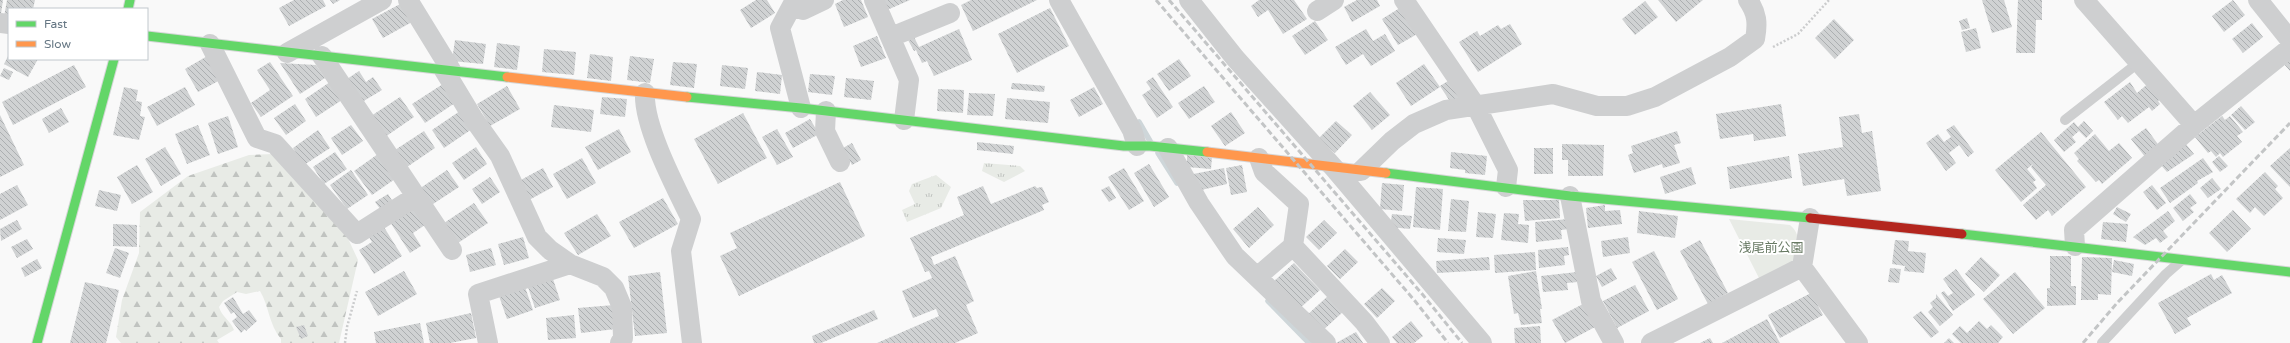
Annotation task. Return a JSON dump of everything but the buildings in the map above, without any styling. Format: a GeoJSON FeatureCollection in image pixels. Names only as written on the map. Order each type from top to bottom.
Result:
{"type":"FeatureCollection","features":[{"type":"Feature","properties":{"kind":"street"},"geometry":{"type":"LineString","coordinates":[[287,53],[382,0]]}},
{"type":"Feature","properties":{"kind":"street"},"geometry":{"type":"LineString","coordinates":[[408,0],[473,118],[500,156],[537,237],[550,250],[570,264],[603,277],[614,288],[622,307],[623,338],[620,343]]}},
{"type":"Feature","properties":{"kind":"street"},"geometry":{"type":"LineString","coordinates":[[800,108],[780,28],[794,3],[803,10],[824,0]]}},
{"type":"Feature","properties":{"kind":"street"},"geometry":{"type":"LineString","coordinates":[[874,0],[909,80],[904,120]]}},
{"type":"Feature","properties":{"kind":"street"},"geometry":{"type":"LineString","coordinates":[[1059,0],[1132,130],[1154,146],[1199,203],[1235,256],[1326,343]]}},
{"type":"Feature","properties":{"kind":"street"},"geometry":{"type":"LineString","coordinates":[[1189,0],[1235,58],[1334,168],[1482,343]]}},
{"type":"Feature","properties":{"kind":"street"},"geometry":{"type":"LineString","coordinates":[[1317,11],[1334,0]]}},
{"type":"Feature","properties":{"kind":"street"},"geometry":{"type":"LineString","coordinates":[[1404,0],[1476,106],[1508,170],[1506,187]]}},
{"type":"Feature","properties":{"kind":"street"},"geometry":{"type":"LineString","coordinates":[[1361,171],[1392,141],[1414,124],[1446,110],[1553,94],[1597,106],[1627,106],[1655,97],[1730,57],[1755,39],[1758,24],[1754,8],[1748,0]]}},
{"type":"Feature","properties":{"kind":"street"},"geometry":{"type":"LineString","coordinates":[[2084,0],[2194,125]]}},
{"type":"Feature","properties":{"kind":"street"},"geometry":{"type":"LineString","coordinates":[[2258,0],[2290,40]]}},
{"type":"Feature","properties":{"kind":"street"},"geometry":{"type":"LineString","coordinates":[[890,37],[950,13]]}},
{"type":"Feature","properties":{"kind":"street"},"geometry":{"type":"LineString","coordinates":[[148,36],[645,93],[1154,146],[1506,187],[1570,196],[1810,218],[2183,258],[2290,272]]}},
{"type":"Feature","properties":{"kind":"street"},"geometry":{"type":"LineString","coordinates":[[210,44],[256,138],[275,144],[357,234],[415,196]]}},
{"type":"Feature","properties":{"kind":"street"},"geometry":{"type":"LineString","coordinates":[[2075,246],[2074,230],[2194,125],[2290,48]]}},
{"type":"Feature","properties":{"kind":"street"},"geometry":{"type":"LineString","coordinates":[[322,56],[452,250]]}},
{"type":"Feature","properties":{"kind":"street"},"geometry":{"type":"LineString","coordinates":[[37,343],[114,60]]}},
{"type":"Feature","properties":{"kind":"street"},"geometry":{"type":"LineString","coordinates":[[645,93],[644,102],[659,151],[691,219],[681,250],[692,343]]}},
{"type":"Feature","properties":{"kind":"street"},"geometry":{"type":"LineString","coordinates":[[826,111],[825,131],[840,162]]}},
{"type":"Feature","properties":{"kind":"street"},"geometry":{"type":"LineString","coordinates":[[1257,277],[1293,246],[1299,204],[1264,172],[1259,158]]}},
{"type":"Feature","properties":{"kind":"street"},"geometry":{"type":"LineString","coordinates":[[1570,196],[1591,301],[1614,343]]}},
{"type":"Feature","properties":{"kind":"street"},"geometry":{"type":"LineString","coordinates":[[1810,218],[1802,267],[1858,343]]}},
{"type":"Feature","properties":{"kind":"street"},"geometry":{"type":"LineString","coordinates":[[1293,246],[1364,322],[1380,343]]}},
{"type":"Feature","properties":{"kind":"street"},"geometry":{"type":"LineString","coordinates":[[488,343],[478,294],[570,264]]}},
{"type":"Feature","properties":{"kind":"street"},"geometry":{"type":"LineString","coordinates":[[1651,343],[1802,267]]}},
{"type":"Feature","properties":{"kind":"lane"},"geometry":{"type":"LineString","coordinates":[[2065,120],[2138,63]]}},
{"type":"Feature","properties":{"kind":"lane"},"geometry":{"type":"LineString","coordinates":[[2102,343],[2166,274],[2183,258]]}},
{"type":"Feature","properties":{"kind":"path"},"geometry":{"type":"LineString","coordinates":[[345,343],[347,328],[357,291]]}},
{"type":"Feature","properties":{"kind":"green space"},"geometry":{"type":"Polygon","coordinates":[[[273,154],[345,232],[358,260],[339,343],[281,343],[281,339],[271,322],[260,291],[246,294],[237,292],[223,301],[219,307],[234,330],[217,340],[219,343],[121,343],[116,337],[122,300],[139,253],[140,212],[188,176],[249,155],[273,154]]]}},
{"type":"Feature","properties":{"kind":"green space"},"geometry":{"type":"Polygon","coordinates":[[[984,163],[1020,166],[1025,171],[1004,182],[982,171],[984,163]]]}},
{"type":"Feature","properties":{"kind":"green space"},"geometry":{"type":"Polygon","coordinates":[[[936,175],[951,187],[941,208],[907,222],[902,210],[915,204],[909,191],[912,184],[936,175]]]}},
{"type":"Feature","properties":{"kind":"green space","name":"浅尾前公園"},"geometry":{"type":"Polygon","coordinates":[[[1729,219],[1790,225],[1797,233],[1798,238],[1793,263],[1760,280],[1729,219]]]}},
{"type":"Feature","properties":{"kind":"waterway"},"geometry":{"type":"LineString","coordinates":[[1139,122],[1150,141]]}},
{"type":"Feature","properties":{"kind":"waterway"},"geometry":{"type":"LineString","coordinates":[[1158,153],[1177,183]]}},
{"type":"Feature","properties":{"kind":"waterway"},"geometry":{"type":"LineString","coordinates":[[1268,301],[1309,343]]}},
{"type":"Feature","properties":{"kind":"railway"},"geometry":{"type":"LineString","coordinates":[[1156,0],[1415,301],[1448,343]]}},
{"type":"Feature","properties":{"kind":"railway"},"geometry":{"type":"LineString","coordinates":[[1169,0],[1423,295],[1462,343]]}},
{"type":"Feature","properties":{"kind":"railway"},"geometry":{"type":"LineString","coordinates":[[2083,343],[2117,303],[2290,123]]}},
{"type":"Feature","properties":{"kind":"traffic: fast"},"geometry":{"type":"LineString","coordinates":[[128,8],[130,0]]}},
{"type":"Feature","properties":{"kind":"traffic: fast"},"geometry":{"type":"LineString","coordinates":[[148,36],[507,77]]}},
{"type":"Feature","properties":{"kind":"traffic: fast"},"geometry":{"type":"LineString","coordinates":[[37,343],[114,60]]}},
{"type":"Feature","properties":{"kind":"traffic: fast"},"geometry":{"type":"LineString","coordinates":[[687,97],[801,108],[1124,146],[1150,146],[1207,152]]}},
{"type":"Feature","properties":{"kind":"traffic: fast"},"geometry":{"type":"LineString","coordinates":[[1386,173],[1570,196],[1810,218]]}},
{"type":"Feature","properties":{"kind":"traffic: fast"},"geometry":{"type":"LineString","coordinates":[[1962,234],[2290,272]]}},
{"type":"Feature","properties":{"kind":"traffic: slow"},"geometry":{"type":"LineString","coordinates":[[507,77],[687,97]]}},
{"type":"Feature","properties":{"kind":"traffic: slow"},"geometry":{"type":"LineString","coordinates":[[1207,152],[1386,173]]}},
{"type":"Feature","properties":{"kind":"traffic: jam"},"geometry":{"type":"LineString","coordinates":[[1810,218],[1962,234]]}}]}
